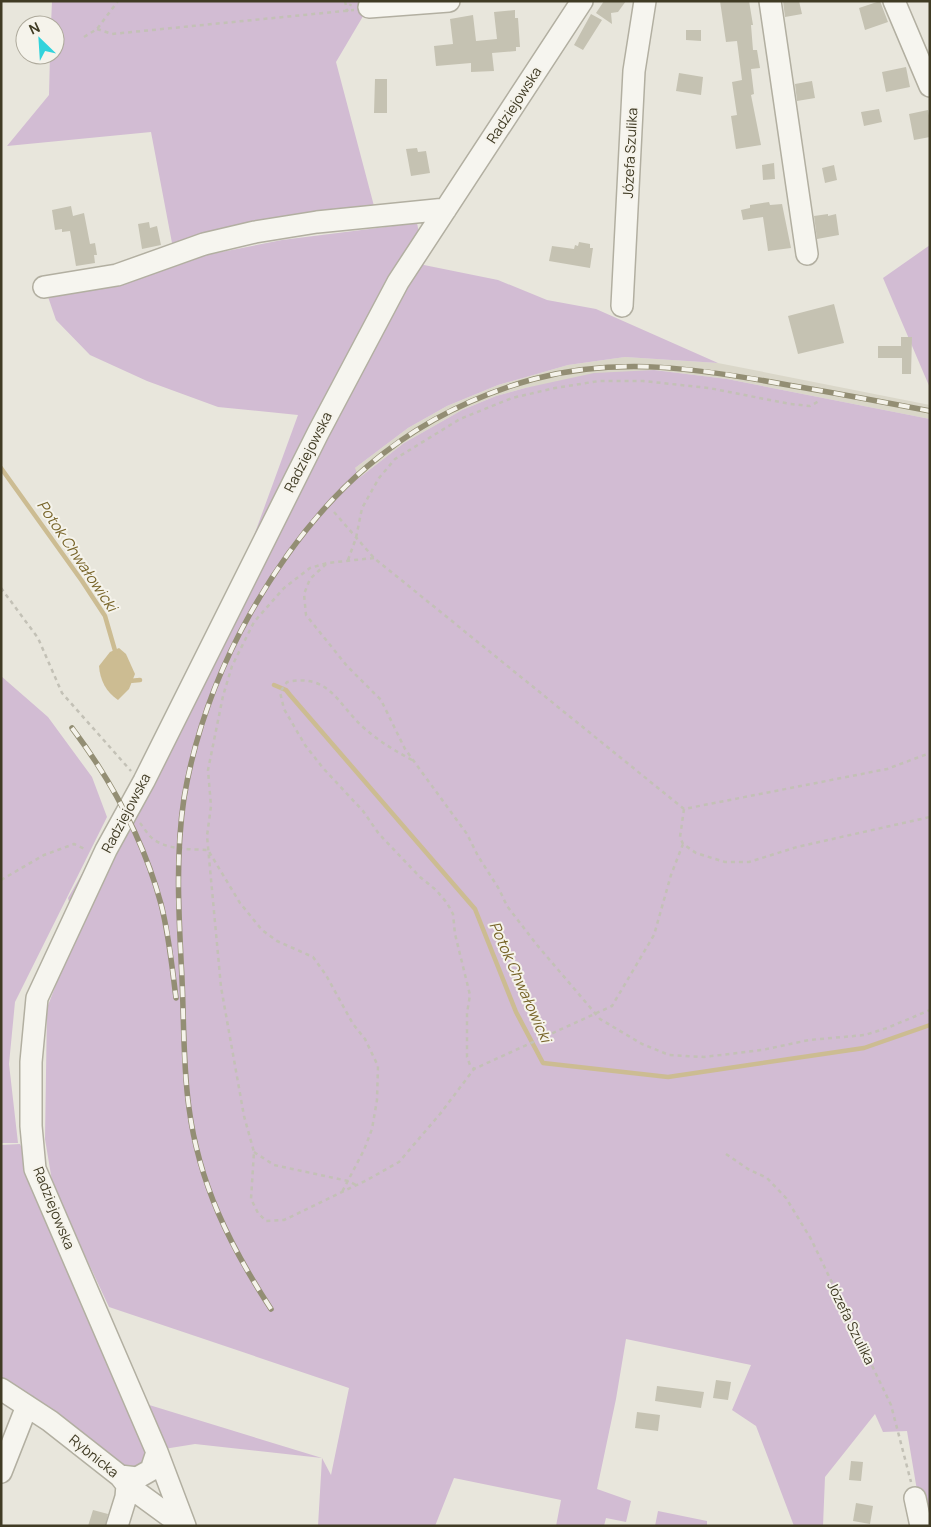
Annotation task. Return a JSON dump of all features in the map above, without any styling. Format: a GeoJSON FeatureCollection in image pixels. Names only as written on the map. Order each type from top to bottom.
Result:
{"type":"FeatureCollection","features":[{"type":"Feature","properties":{"kind":"street"},"geometry":{"type":"LineString","coordinates":[[361,4],[449,1]]}},
{"type":"Feature","properties":{"kind":"street","name":"Radziejowska"},"geometry":{"type":"LineString","coordinates":[[184,1526],[157,1452],[35,1169],[32,1136],[31,1062],[37,998],[103,857],[144,781],[278,511],[398,282],[582,1]]}},
{"type":"Feature","properties":{"kind":"street","name":"Józefa Szulika"},"geometry":{"type":"LineString","coordinates":[[622,306],[634,71],[645,1]]}},
{"type":"Feature","properties":{"kind":"street"},"geometry":{"type":"LineString","coordinates":[[770,1],[807,254]]}},
{"type":"Feature","properties":{"kind":"street"},"geometry":{"type":"LineString","coordinates":[[894,1],[930,86]]}},
{"type":"Feature","properties":{"kind":"street"},"geometry":{"type":"LineString","coordinates":[[44,288],[117,275],[204,244],[255,232],[317,222],[446,209]]}},
{"type":"Feature","properties":{"kind":"street","name":"Rybnicka"},"geometry":{"type":"LineString","coordinates":[[1,1390],[50,1421],[124,1481],[184,1526]]}},
{"type":"Feature","properties":{"kind":"street"},"geometry":{"type":"LineString","coordinates":[[1,1472],[27,1406]]}},
{"type":"Feature","properties":{"kind":"street"},"geometry":{"type":"LineString","coordinates":[[117,1526],[126,1498],[124,1481],[137,1478],[151,1470],[157,1452]]}},
{"type":"Feature","properties":{"kind":"street"},"geometry":{"type":"LineString","coordinates":[[915,1498],[920,1526]]}},
{"type":"Feature","properties":{"kind":"path"},"geometry":{"type":"LineString","coordinates":[[84,37],[97,29],[118,1]]}},
{"type":"Feature","properties":{"kind":"path"},"geometry":{"type":"LineString","coordinates":[[345,1],[347,11]]}},
{"type":"Feature","properties":{"kind":"path"},"geometry":{"type":"LineString","coordinates":[[97,29],[112,34],[347,11],[361,4]]}},
{"type":"Feature","properties":{"kind":"path"},"geometry":{"type":"LineString","coordinates":[[347,11],[361,4]]}},
{"type":"Feature","properties":{"kind":"path"},"geometry":{"type":"LineString","coordinates":[[348,561],[356,538],[362,508],[379,478],[395,459],[460,419],[512,398],[598,381],[643,380],[709,388],[797,405],[810,406],[819,401]]}},
{"type":"Feature","properties":{"kind":"path"},"geometry":{"type":"LineString","coordinates":[[334,512],[374,558],[684,809]]}},
{"type":"Feature","properties":{"kind":"path"},"geometry":{"type":"LineString","coordinates":[[374,558],[327,563],[310,568],[284,588],[254,622],[232,666],[223,696],[208,770],[212,806],[207,836],[220,987],[244,1116],[254,1152],[251,1199],[258,1213],[266,1222],[284,1220],[357,1185],[399,1162],[440,1114],[474,1069],[612,1006],[654,935],[671,875],[683,844]]}},
{"type":"Feature","properties":{"kind":"path"},"geometry":{"type":"LineString","coordinates":[[327,563],[310,579],[304,594],[306,615],[336,654],[381,700],[405,750],[467,834],[507,906],[536,946],[600,1019],[642,1044],[670,1055],[704,1057],[762,1050],[809,1040],[865,1035],[930,1010]]}},
{"type":"Feature","properties":{"kind":"path"},"geometry":{"type":"LineString","coordinates":[[1,588],[38,638],[62,692],[130,770],[144,781]]}},
{"type":"Feature","properties":{"kind":"path"},"geometry":{"type":"LineString","coordinates":[[414,761],[396,752],[363,728],[330,690],[319,683],[298,680],[287,682],[280,692],[284,709],[323,768],[363,811],[380,834],[420,877],[436,890],[453,914],[455,934],[470,995],[467,1013],[467,1057],[474,1069]]}},
{"type":"Feature","properties":{"kind":"path"},"geometry":{"type":"LineString","coordinates":[[684,809],[887,768],[930,753]]}},
{"type":"Feature","properties":{"kind":"path"},"geometry":{"type":"LineString","coordinates":[[130,808],[153,839],[169,846],[208,850]]}},
{"type":"Feature","properties":{"kind":"path"},"geometry":{"type":"LineString","coordinates":[[684,809],[680,837],[683,844],[696,853],[724,862],[749,862],[797,847],[930,817]]}},
{"type":"Feature","properties":{"kind":"path"},"geometry":{"type":"LineString","coordinates":[[1,880],[44,855],[74,844],[103,857]]}},
{"type":"Feature","properties":{"kind":"path"},"geometry":{"type":"LineString","coordinates":[[208,850],[240,903],[262,930],[278,941],[313,957],[326,975],[352,1024],[365,1039],[378,1066],[377,1100],[372,1128],[364,1150],[342,1192]]}},
{"type":"Feature","properties":{"kind":"path"},"geometry":{"type":"LineString","coordinates":[[254,1152],[274,1165],[348,1181],[357,1185]]}},
{"type":"Feature","properties":{"kind":"path","name":"Józefa Szulika"},"geometry":{"type":"LineString","coordinates":[[726,1154],[748,1169],[767,1178],[786,1198],[811,1239],[891,1405],[915,1498]]}},
{"type":"Feature","properties":{"kind":"shaded area"},"geometry":{"type":"Polygon","coordinates":[[[52,1],[372,1],[336,62],[374,206],[172,243],[151,132],[7,146],[49,95],[50,65],[65,65],[65,15],[51,15],[52,1]]]}},
{"type":"Feature","properties":{"kind":"shaded area"},"geometry":{"type":"Polygon","coordinates":[[[417,223],[419,233],[419,264],[498,280],[547,300],[596,309],[718,363],[625,357],[568,365],[498,385],[447,406],[408,428],[355,468],[359,478],[404,443],[462,410],[496,396],[594,373],[654,370],[727,379],[930,419],[930,1526],[923,1526],[907,1431],[883,1432],[875,1414],[825,1477],[823,1526],[794,1526],[756,1426],[732,1410],[751,1365],[626,1339],[616,1399],[597,1489],[631,1501],[626,1522],[606,1518],[604,1526],[556,1526],[561,1500],[454,1478],[435,1526],[318,1526],[322,1458],[331,1475],[349,1388],[109,1307],[53,1187],[45,1139],[47,1008],[77,930],[68,898],[124,801],[244,563],[298,415],[218,407],[147,381],[90,355],[56,320],[47,294],[181,260],[282,240],[417,223]]]}},
{"type":"Feature","properties":{"kind":"shaded area"},"geometry":{"type":"Polygon","coordinates":[[[930,245],[930,388],[883,278],[930,245]]]}},
{"type":"Feature","properties":{"kind":"shaded area"},"geometry":{"type":"Polygon","coordinates":[[[625,357],[718,363],[930,405],[930,419],[727,379],[654,370],[525,388],[496,396],[462,410],[404,443],[359,478],[130,818],[355,468],[408,428],[447,406],[498,385],[568,365],[625,357]]]}},
{"type":"Feature","properties":{"kind":"shaded area"},"geometry":{"type":"Polygon","coordinates":[[[119,648],[126,654],[135,674],[129,689],[118,700],[104,685],[99,666],[110,652],[119,648]]]}},
{"type":"Feature","properties":{"kind":"shaded area"},"geometry":{"type":"Polygon","coordinates":[[[1,676],[48,717],[92,777],[107,817],[15,1002],[9,1064],[18,1143],[1,1143],[1,676]]]}},
{"type":"Feature","properties":{"kind":"shaded area"},"geometry":{"type":"Polygon","coordinates":[[[20,1144],[79,1290],[148,1450],[142,1467],[124,1469],[1,1379],[1,1145],[20,1144]]]}},
{"type":"Feature","properties":{"kind":"shaded area"},"geometry":{"type":"Polygon","coordinates":[[[146,1404],[322,1458],[195,1444],[164,1449],[146,1404]]]}},
{"type":"Feature","properties":{"kind":"shaded area"},"geometry":{"type":"Polygon","coordinates":[[[658,1511],[707,1521],[707,1526],[655,1526],[658,1511]]]}},
{"type":"Feature","properties":{"kind":"building"},"geometry":{"type":"Polygon","coordinates":[[[604,1],[626,1],[618,12],[611,13],[612,24],[596,13],[604,1]]]}},
{"type":"Feature","properties":{"kind":"building"},"geometry":{"type":"Polygon","coordinates":[[[720,1],[749,1],[753,25],[751,25],[753,50],[757,50],[760,68],[751,69],[754,94],[751,95],[761,145],[736,149],[731,116],[737,115],[732,82],[742,80],[737,41],[726,42],[720,1]]]}},
{"type":"Feature","properties":{"kind":"building"},"geometry":{"type":"Polygon","coordinates":[[[783,1],[799,1],[802,14],[785,17],[783,1]]]}},
{"type":"Feature","properties":{"kind":"building"},"geometry":{"type":"Polygon","coordinates":[[[880,1],[888,22],[865,30],[859,8],[880,1]]]}},
{"type":"Feature","properties":{"kind":"building"},"geometry":{"type":"Polygon","coordinates":[[[515,10],[515,18],[518,18],[520,47],[516,47],[516,51],[492,53],[494,71],[471,72],[471,63],[436,66],[434,46],[453,44],[450,19],[473,15],[476,41],[497,39],[494,12],[515,10]]]}},
{"type":"Feature","properties":{"kind":"building"},"geometry":{"type":"Polygon","coordinates":[[[591,14],[602,20],[583,50],[574,45],[591,14]]]}},
{"type":"Feature","properties":{"kind":"building"},"geometry":{"type":"Polygon","coordinates":[[[686,30],[701,30],[701,41],[686,40],[686,30]]]}},
{"type":"Feature","properties":{"kind":"building"},"geometry":{"type":"Polygon","coordinates":[[[906,67],[910,87],[886,92],[882,72],[906,67]]]}},
{"type":"Feature","properties":{"kind":"building"},"geometry":{"type":"Polygon","coordinates":[[[679,73],[703,77],[701,95],[676,91],[679,73]]]}},
{"type":"Feature","properties":{"kind":"building"},"geometry":{"type":"Polygon","coordinates":[[[375,79],[387,79],[387,113],[374,113],[375,79]]]}},
{"type":"Feature","properties":{"kind":"building"},"geometry":{"type":"Polygon","coordinates":[[[812,81],[815,98],[797,101],[795,84],[812,81]]]}},
{"type":"Feature","properties":{"kind":"building"},"geometry":{"type":"Polygon","coordinates":[[[879,109],[882,122],[864,126],[861,112],[879,109]]]}},
{"type":"Feature","properties":{"kind":"building"},"geometry":{"type":"Polygon","coordinates":[[[928,110],[930,137],[914,140],[909,114],[928,110]]]}},
{"type":"Feature","properties":{"kind":"building"},"geometry":{"type":"Polygon","coordinates":[[[417,148],[418,152],[426,151],[430,173],[411,176],[406,149],[417,148]]]}},
{"type":"Feature","properties":{"kind":"building"},"geometry":{"type":"Polygon","coordinates":[[[774,163],[775,179],[763,180],[762,165],[774,163]]]}},
{"type":"Feature","properties":{"kind":"building"},"geometry":{"type":"Polygon","coordinates":[[[834,165],[837,180],[825,183],[822,168],[834,165]]]}},
{"type":"Feature","properties":{"kind":"building"},"geometry":{"type":"Polygon","coordinates":[[[769,202],[770,205],[782,204],[791,248],[768,251],[763,217],[743,220],[741,210],[750,208],[750,205],[769,202]]]}},
{"type":"Feature","properties":{"kind":"building"},"geometry":{"type":"Polygon","coordinates":[[[71,206],[73,216],[84,213],[90,244],[95,243],[97,255],[94,255],[95,263],[76,266],[70,231],[62,232],[62,229],[55,230],[52,210],[71,206]]]}},
{"type":"Feature","properties":{"kind":"building"},"geometry":{"type":"Polygon","coordinates":[[[828,214],[828,216],[836,214],[839,235],[817,239],[814,216],[828,214]]]}},
{"type":"Feature","properties":{"kind":"building"},"geometry":{"type":"Polygon","coordinates":[[[149,222],[150,228],[157,226],[161,245],[142,249],[138,224],[149,222]]]}},
{"type":"Feature","properties":{"kind":"building"},"geometry":{"type":"Polygon","coordinates":[[[579,242],[590,244],[590,248],[593,248],[590,268],[549,261],[552,246],[574,249],[575,245],[578,246],[579,242]]]}},
{"type":"Feature","properties":{"kind":"building"},"geometry":{"type":"Polygon","coordinates":[[[834,304],[844,343],[798,354],[788,316],[834,304]]]}},
{"type":"Feature","properties":{"kind":"building"},"geometry":{"type":"Polygon","coordinates":[[[901,337],[912,337],[911,374],[902,374],[902,358],[878,358],[878,346],[901,346],[901,337]]]}},
{"type":"Feature","properties":{"kind":"building"},"geometry":{"type":"Polygon","coordinates":[[[716,1380],[731,1382],[728,1400],[713,1398],[716,1380]]]}},
{"type":"Feature","properties":{"kind":"building"},"geometry":{"type":"Polygon","coordinates":[[[657,1386],[704,1392],[701,1408],[655,1401],[657,1386]]]}},
{"type":"Feature","properties":{"kind":"building"},"geometry":{"type":"Polygon","coordinates":[[[637,1412],[660,1415],[658,1431],[635,1428],[637,1412]]]}},
{"type":"Feature","properties":{"kind":"building"},"geometry":{"type":"Polygon","coordinates":[[[851,1461],[863,1462],[861,1481],[849,1480],[851,1461]]]}},
{"type":"Feature","properties":{"kind":"building"},"geometry":{"type":"Polygon","coordinates":[[[856,1503],[873,1506],[870,1524],[853,1521],[856,1503]]]}},
{"type":"Feature","properties":{"kind":"building"},"geometry":{"type":"Polygon","coordinates":[[[93,1510],[108,1514],[105,1526],[88,1526],[93,1510]]]}},
{"type":"Feature","properties":{"kind":"waterway","name":"Potok Chwałowicki"},"geometry":{"type":"LineString","coordinates":[[1,468],[105,616],[116,654]]}},
{"type":"Feature","properties":{"kind":"waterway","name":"Potok Chwałowicki"},"geometry":{"type":"LineString","coordinates":[[129,681],[140,680]]}},
{"type":"Feature","properties":{"kind":"waterway","name":"Potok Chwałowicki"},"geometry":{"type":"LineString","coordinates":[[274,685],[286,690],[475,909],[516,1012],[543,1063],[668,1077],[864,1048],[930,1025]]}},
{"type":"Feature","properties":{"kind":"railway"},"geometry":{"type":"LineString","coordinates":[[271,1309],[242,1262],[218,1213],[200,1163],[194,1136],[187,1092],[185,1060],[179,911],[179,843],[184,798],[194,750],[218,680],[250,614],[276,572],[304,533],[334,498],[368,466],[404,438],[444,414],[487,395],[534,379],[566,372],[630,367],[692,370],[756,379],[930,411]]}},
{"type":"Feature","properties":{"kind":"railway"},"geometry":{"type":"LineString","coordinates":[[72,728],[100,769],[125,812],[154,880],[164,916],[176,998]]}}]}
